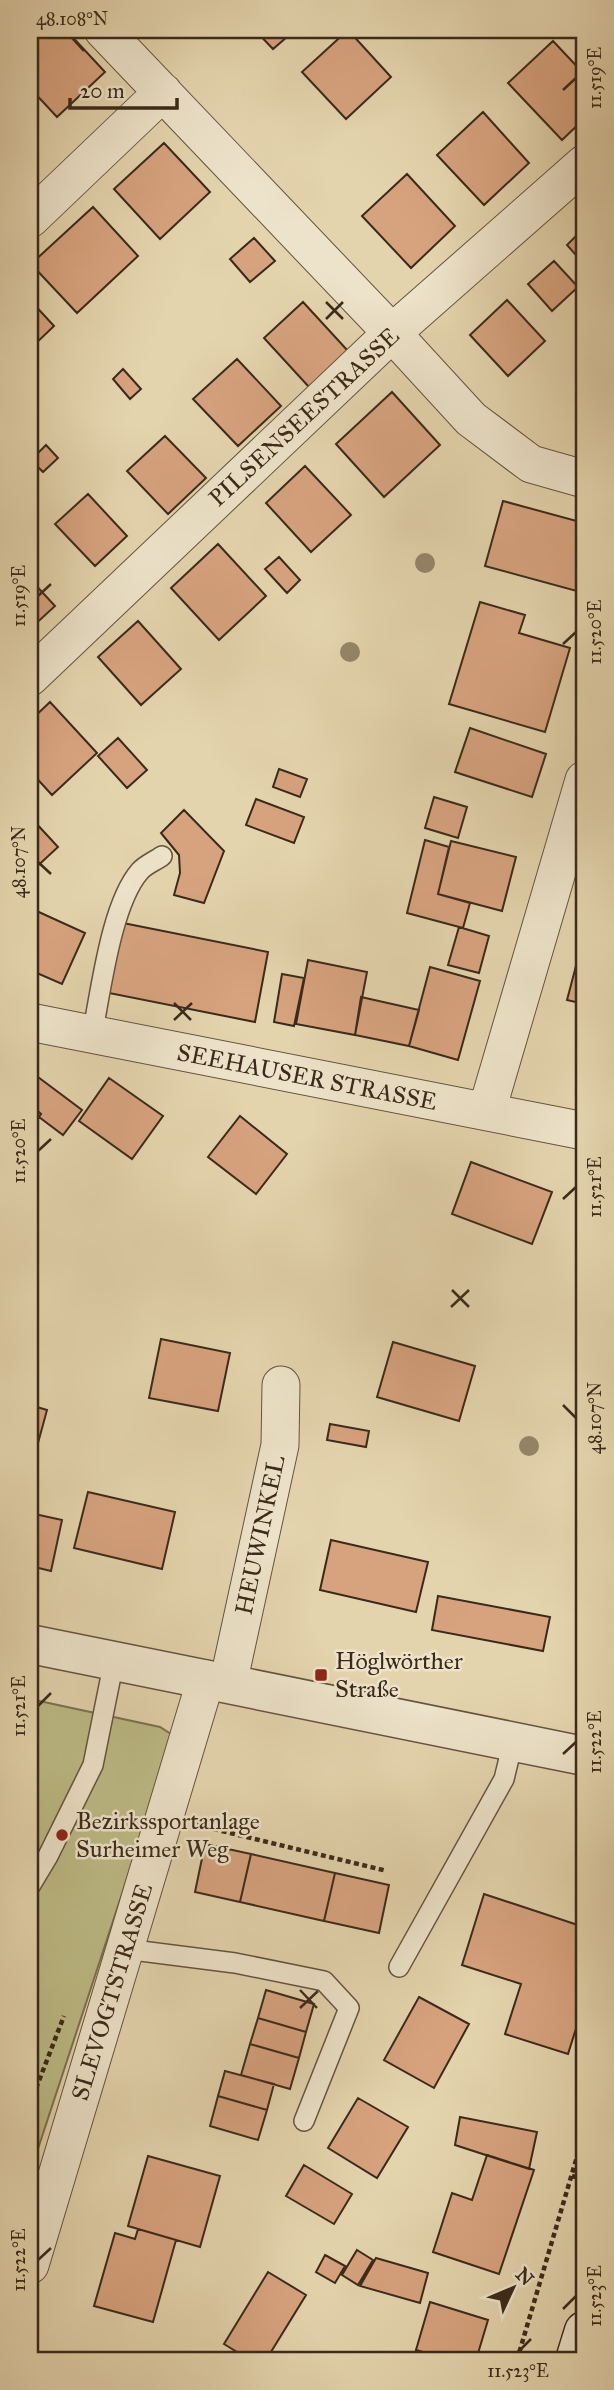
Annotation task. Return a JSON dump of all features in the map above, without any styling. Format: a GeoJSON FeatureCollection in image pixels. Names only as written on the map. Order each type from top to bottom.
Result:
{"type":"FeatureCollection","features":[{"type":"Feature","properties":{"kind":"street"},"geometry":{"type":"LineString","coordinates":[[103,30],[471,419],[531,464],[584,480]]}},
{"type":"Feature","properties":{"kind":"street"},"geometry":{"type":"LineString","coordinates":[[30,219],[163,92]]}},
{"type":"Feature","properties":{"kind":"street","name":"PILSENSEESTRASSE"},"geometry":{"type":"LineString","coordinates":[[30,677],[392,333],[584,164]]}},
{"type":"Feature","properties":{"kind":"street"},"geometry":{"type":"LineString","coordinates":[[487,1110],[584,780]]}},
{"type":"Feature","properties":{"kind":"street","name":"SEEHAUSER STRASSE"},"geometry":{"type":"LineString","coordinates":[[30,1022],[584,1131]]}},
{"type":"Feature","properties":{"kind":"street","name":"HEUWINKEL"},"geometry":{"type":"LineString","coordinates":[[217,1681],[279,1445],[281,1385]]}},
{"type":"Feature","properties":{"kind":"street"},"geometry":{"type":"LineString","coordinates":[[30,1644],[584,1756]]}},
{"type":"Feature","properties":{"kind":"street","name":"SLEVOGTSTRASSE"},"geometry":{"type":"LineString","coordinates":[[30,2265],[165,1818],[217,1681]]}},
{"type":"Feature","properties":{"kind":"street"},"geometry":{"type":"LineString","coordinates":[[575,2360],[584,2331]]}},
{"type":"Feature","properties":{"kind":"lane"},"geometry":{"type":"LineString","coordinates":[[92,1035],[116,921],[129,888],[141,869],[162,856]]}},
{"type":"Feature","properties":{"kind":"lane"},"geometry":{"type":"LineString","coordinates":[[30,1886],[48,1856],[93,1765],[114,1661]]}},
{"type":"Feature","properties":{"kind":"lane"},"geometry":{"type":"LineString","coordinates":[[399,1967],[504,1779],[513,1742]]}},
{"type":"Feature","properties":{"kind":"lane"},"geometry":{"type":"LineString","coordinates":[[125,1949],[234,1963],[324,1981],[349,2008],[304,2121]]}},
{"type":"Feature","properties":{"kind":"path"},"geometry":{"type":"LineString","coordinates":[[165,1818],[387,1871]]}},
{"type":"Feature","properties":{"kind":"path"},"geometry":{"type":"LineString","coordinates":[[517,2360],[584,2133]]}},
{"type":"Feature","properties":{"kind":"path"},"geometry":{"type":"LineString","coordinates":[[572,2176],[584,2179]]}},
{"type":"Feature","properties":{"kind":"shaded area"},"geometry":{"type":"Polygon","coordinates":[[[30,1699],[160,1727],[174,1736],[30,2173],[30,1699]]]}},
{"type":"Feature","properties":{"kind":"building"},"geometry":{"type":"Polygon","coordinates":[[[30,30],[66,30],[105,72],[57,117],[30,88],[30,30]]]}},
{"type":"Feature","properties":{"kind":"building"},"geometry":{"type":"Polygon","coordinates":[[[255,30],[295,30],[273,49],[255,30]]]}},
{"type":"Feature","properties":{"kind":"building"},"geometry":{"type":"Polygon","coordinates":[[[348,30],[391,77],[346,119],[302,72],[348,30]]]}},
{"type":"Feature","properties":{"kind":"building"},"geometry":{"type":"Polygon","coordinates":[[[553,41],[584,74],[584,119],[562,140],[508,83],[553,41]]]}},
{"type":"Feature","properties":{"kind":"building"},"geometry":{"type":"Polygon","coordinates":[[[483,112],[529,163],[484,205],[437,155],[483,112]]]}},
{"type":"Feature","properties":{"kind":"building"},"geometry":{"type":"Polygon","coordinates":[[[164,143],[210,192],[160,239],[114,189],[164,143]]]}},
{"type":"Feature","properties":{"kind":"building"},"geometry":{"type":"Polygon","coordinates":[[[407,174],[455,226],[411,268],[362,216],[407,174]]]}},
{"type":"Feature","properties":{"kind":"building"},"geometry":{"type":"Polygon","coordinates":[[[93,207],[138,256],[77,313],[31,264],[93,207]]]}},
{"type":"Feature","properties":{"kind":"building"},"geometry":{"type":"Polygon","coordinates":[[[584,228],[584,264],[567,245],[584,228]]]}},
{"type":"Feature","properties":{"kind":"building"},"geometry":{"type":"Polygon","coordinates":[[[254,238],[275,261],[250,282],[230,259],[254,238]]]}},
{"type":"Feature","properties":{"kind":"building"},"geometry":{"type":"Polygon","coordinates":[[[554,261],[578,287],[552,311],[528,284],[554,261]]]}},
{"type":"Feature","properties":{"kind":"building"},"geometry":{"type":"Polygon","coordinates":[[[30,300],[54,326],[30,349],[30,300]]]}},
{"type":"Feature","properties":{"kind":"building"},"geometry":{"type":"Polygon","coordinates":[[[507,300],[545,341],[508,376],[470,335],[507,300]]]}},
{"type":"Feature","properties":{"kind":"building"},"geometry":{"type":"Polygon","coordinates":[[[303,302],[348,351],[309,387],[264,338],[303,302]]]}},
{"type":"Feature","properties":{"kind":"building"},"geometry":{"type":"Polygon","coordinates":[[[237,359],[281,406],[238,446],[193,399],[237,359]]]}},
{"type":"Feature","properties":{"kind":"building"},"geometry":{"type":"Polygon","coordinates":[[[123,369],[141,389],[130,399],[113,379],[123,369]]]}},
{"type":"Feature","properties":{"kind":"building"},"geometry":{"type":"Polygon","coordinates":[[[392,392],[440,445],[384,497],[336,444],[392,392]]]}},
{"type":"Feature","properties":{"kind":"building"},"geometry":{"type":"Polygon","coordinates":[[[165,436],[206,478],[168,514],[127,471],[165,436]]]}},
{"type":"Feature","properties":{"kind":"building"},"geometry":{"type":"Polygon","coordinates":[[[46,445],[58,458],[43,472],[31,460],[46,445]]]}},
{"type":"Feature","properties":{"kind":"building"},"geometry":{"type":"Polygon","coordinates":[[[305,466],[351,515],[311,552],[266,503],[305,466]]]}},
{"type":"Feature","properties":{"kind":"building"},"geometry":{"type":"Polygon","coordinates":[[[88,494],[127,536],[95,566],[55,524],[88,494]]]}},
{"type":"Feature","properties":{"kind":"building"},"geometry":{"type":"Polygon","coordinates":[[[503,501],[584,523],[584,593],[485,566],[503,501]]]}},
{"type":"Feature","properties":{"kind":"building"},"geometry":{"type":"Polygon","coordinates":[[[218,544],[266,596],[219,640],[171,588],[218,544]]]}},
{"type":"Feature","properties":{"kind":"building"},"geometry":{"type":"Polygon","coordinates":[[[279,557],[300,580],[287,593],[265,569],[279,557]]]}},
{"type":"Feature","properties":{"kind":"building"},"geometry":{"type":"Polygon","coordinates":[[[30,579],[55,606],[30,629],[30,579]]]}},
{"type":"Feature","properties":{"kind":"building"},"geometry":{"type":"Polygon","coordinates":[[[480,602],[525,615],[519,633],[570,648],[545,732],[449,704],[480,602]]]}},
{"type":"Feature","properties":{"kind":"building"},"geometry":{"type":"Polygon","coordinates":[[[138,621],[181,669],[141,705],[98,657],[138,621]]]}},
{"type":"Feature","properties":{"kind":"building"},"geometry":{"type":"Polygon","coordinates":[[[50,702],[97,753],[52,795],[30,771],[30,721],[50,702]]]}},
{"type":"Feature","properties":{"kind":"building"},"geometry":{"type":"Polygon","coordinates":[[[470,728],[546,754],[532,797],[455,772],[470,728]]]}},
{"type":"Feature","properties":{"kind":"building"},"geometry":{"type":"Polygon","coordinates":[[[118,738],[147,770],[127,788],[98,756],[118,738]]]}},
{"type":"Feature","properties":{"kind":"building"},"geometry":{"type":"Polygon","coordinates":[[[279,769],[307,779],[300,797],[273,787],[279,769]]]}},
{"type":"Feature","properties":{"kind":"building"},"geometry":{"type":"Polygon","coordinates":[[[434,797],[467,807],[458,838],[425,828],[434,797]]]}},
{"type":"Feature","properties":{"kind":"building"},"geometry":{"type":"Polygon","coordinates":[[[256,799],[304,817],[294,843],[246,825],[256,799]]]}},
{"type":"Feature","properties":{"kind":"building"},"geometry":{"type":"Polygon","coordinates":[[[184,810],[224,851],[204,903],[174,895],[180,873],[179,855],[161,833],[184,810]]]}},
{"type":"Feature","properties":{"kind":"building"},"geometry":{"type":"Polygon","coordinates":[[[34,821],[58,847],[30,873],[30,825],[34,821]]]}},
{"type":"Feature","properties":{"kind":"building"},"geometry":{"type":"Polygon","coordinates":[[[425,840],[449,847],[438,894],[470,903],[463,928],[407,913],[425,840]]]}},
{"type":"Feature","properties":{"kind":"building"},"geometry":{"type":"Polygon","coordinates":[[[451,841],[516,857],[502,911],[438,894],[451,841]]]}},
{"type":"Feature","properties":{"kind":"building"},"geometry":{"type":"Polygon","coordinates":[[[30,908],[85,933],[62,984],[30,970],[30,908]]]}},
{"type":"Feature","properties":{"kind":"building"},"geometry":{"type":"Polygon","coordinates":[[[118,922],[268,952],[255,1022],[104,992],[118,922]]]}},
{"type":"Feature","properties":{"kind":"building"},"geometry":{"type":"Polygon","coordinates":[[[459,927],[489,936],[479,973],[448,965],[459,927]]]}},
{"type":"Feature","properties":{"kind":"building"},"geometry":{"type":"Polygon","coordinates":[[[581,947],[584,948],[584,1004],[567,1000],[581,947]]]}},
{"type":"Feature","properties":{"kind":"building"},"geometry":{"type":"Polygon","coordinates":[[[308,960],[367,972],[355,1035],[296,1024],[308,960]]]}},
{"type":"Feature","properties":{"kind":"building"},"geometry":{"type":"Polygon","coordinates":[[[430,967],[480,981],[458,1060],[409,1046],[430,967]]]}},
{"type":"Feature","properties":{"kind":"building"},"geometry":{"type":"Polygon","coordinates":[[[282,974],[304,978],[294,1026],[274,1022],[282,974]]]}},
{"type":"Feature","properties":{"kind":"building"},"geometry":{"type":"Polygon","coordinates":[[[361,997],[419,1010],[409,1046],[355,1035],[361,997]]]}},
{"type":"Feature","properties":{"kind":"building"},"geometry":{"type":"Polygon","coordinates":[[[30,1071],[82,1110],[63,1135],[39,1117],[41,1114],[30,1104],[30,1071]]]}},
{"type":"Feature","properties":{"kind":"building"},"geometry":{"type":"Polygon","coordinates":[[[109,1078],[163,1116],[132,1159],[79,1121],[109,1078]]]}},
{"type":"Feature","properties":{"kind":"building"},"geometry":{"type":"Polygon","coordinates":[[[30,1104],[41,1114],[30,1128],[30,1104]]]}},
{"type":"Feature","properties":{"kind":"building"},"geometry":{"type":"Polygon","coordinates":[[[240,1116],[287,1154],[256,1194],[208,1157],[240,1116]]]}},
{"type":"Feature","properties":{"kind":"building"},"geometry":{"type":"Polygon","coordinates":[[[471,1162],[552,1192],[532,1244],[452,1214],[471,1162]]]}},
{"type":"Feature","properties":{"kind":"building"},"geometry":{"type":"Polygon","coordinates":[[[584,1173],[584,1204],[576,1203],[584,1173]]]}},
{"type":"Feature","properties":{"kind":"building"},"geometry":{"type":"Polygon","coordinates":[[[161,1339],[230,1353],[218,1411],[149,1398],[161,1339]]]}},
{"type":"Feature","properties":{"kind":"building"},"geometry":{"type":"Polygon","coordinates":[[[393,1342],[475,1366],[459,1421],[377,1397],[393,1342]]]}},
{"type":"Feature","properties":{"kind":"building"},"geometry":{"type":"Polygon","coordinates":[[[30,1405],[47,1410],[38,1443],[30,1440],[30,1405]]]}},
{"type":"Feature","properties":{"kind":"building"},"geometry":{"type":"Polygon","coordinates":[[[330,1424],[369,1431],[366,1447],[327,1440],[330,1424]]]}},
{"type":"Feature","properties":{"kind":"building"},"geometry":{"type":"Polygon","coordinates":[[[88,1492],[175,1512],[162,1569],[74,1548],[88,1492]]]}},
{"type":"Feature","properties":{"kind":"building"},"geometry":{"type":"Polygon","coordinates":[[[30,1513],[62,1520],[51,1571],[30,1566],[30,1513]]]}},
{"type":"Feature","properties":{"kind":"building"},"geometry":{"type":"Polygon","coordinates":[[[331,1540],[428,1562],[416,1612],[320,1590],[331,1540]]]}},
{"type":"Feature","properties":{"kind":"building"},"geometry":{"type":"Polygon","coordinates":[[[438,1596],[550,1617],[543,1651],[432,1630],[438,1596]]]}},
{"type":"Feature","properties":{"kind":"building"},"geometry":{"type":"Polygon","coordinates":[[[205,1844],[251,1854],[240,1902],[195,1892],[205,1844]]]}},
{"type":"Feature","properties":{"kind":"building"},"geometry":{"type":"Polygon","coordinates":[[[251,1854],[335,1873],[324,1921],[240,1902],[251,1854]]]}},
{"type":"Feature","properties":{"kind":"building"},"geometry":{"type":"Polygon","coordinates":[[[335,1873],[389,1885],[379,1933],[324,1921],[335,1873]]]}},
{"type":"Feature","properties":{"kind":"building"},"geometry":{"type":"Polygon","coordinates":[[[484,1894],[584,1927],[584,2003],[568,2054],[505,2034],[521,1984],[462,1965],[484,1894]]]}},
{"type":"Feature","properties":{"kind":"building"},"geometry":{"type":"Polygon","coordinates":[[[266,1990],[314,2004],[306,2032],[258,2018],[266,1990]]]}},
{"type":"Feature","properties":{"kind":"building"},"geometry":{"type":"Polygon","coordinates":[[[419,1997],[469,2024],[434,2088],[384,2060],[419,1997]]]}},
{"type":"Feature","properties":{"kind":"building"},"geometry":{"type":"Polygon","coordinates":[[[258,2018],[306,2032],[299,2058],[250,2044],[258,2018]]]}},
{"type":"Feature","properties":{"kind":"building"},"geometry":{"type":"Polygon","coordinates":[[[250,2044],[299,2058],[290,2089],[241,2075],[250,2044]]]}},
{"type":"Feature","properties":{"kind":"building"},"geometry":{"type":"Polygon","coordinates":[[[225,2071],[274,2084],[267,2110],[218,2096],[225,2071]]]}},
{"type":"Feature","properties":{"kind":"building"},"geometry":{"type":"Polygon","coordinates":[[[218,2096],[267,2110],[258,2140],[210,2126],[218,2096]]]}},
{"type":"Feature","properties":{"kind":"building"},"geometry":{"type":"Polygon","coordinates":[[[358,2098],[408,2127],[377,2178],[328,2148],[358,2098]]]}},
{"type":"Feature","properties":{"kind":"building"},"geometry":{"type":"Polygon","coordinates":[[[460,2117],[537,2132],[529,2169],[455,2145],[460,2117]]]}},
{"type":"Feature","properties":{"kind":"building"},"geometry":{"type":"Polygon","coordinates":[[[487,2155],[534,2170],[499,2274],[433,2252],[452,2193],[472,2200],[487,2155]]]}},
{"type":"Feature","properties":{"kind":"building"},"geometry":{"type":"Polygon","coordinates":[[[148,2156],[220,2176],[200,2247],[128,2226],[148,2156]]]}},
{"type":"Feature","properties":{"kind":"building"},"geometry":{"type":"Polygon","coordinates":[[[304,2165],[352,2194],[334,2224],[286,2196],[304,2165]]]}},
{"type":"Feature","properties":{"kind":"building"},"geometry":{"type":"Polygon","coordinates":[[[138,2229],[176,2240],[153,2322],[94,2306],[115,2233],[135,2239],[138,2229]]]}},
{"type":"Feature","properties":{"kind":"building"},"geometry":{"type":"Polygon","coordinates":[[[357,2250],[373,2260],[358,2285],[342,2275],[357,2250]]]}},
{"type":"Feature","properties":{"kind":"building"},"geometry":{"type":"Polygon","coordinates":[[[325,2255],[345,2266],[335,2283],[316,2272],[325,2255]]]}},
{"type":"Feature","properties":{"kind":"building"},"geometry":{"type":"Polygon","coordinates":[[[376,2258],[428,2273],[420,2303],[360,2286],[376,2258]]]}},
{"type":"Feature","properties":{"kind":"building"},"geometry":{"type":"Polygon","coordinates":[[[268,2272],[306,2295],[266,2360],[250,2360],[224,2344],[268,2272]]]}},
{"type":"Feature","properties":{"kind":"building"},"geometry":{"type":"Polygon","coordinates":[[[430,2302],[488,2320],[476,2360],[450,2360],[416,2350],[430,2302]]]}},
{"type":"Feature","properties":{"kind":"building"},"geometry":{"type":"Polygon","coordinates":[[[416,2350],[450,2360],[413,2360],[416,2350]]]}},
{"type":"Feature","properties":{"kind":"place","name":"Höglwörther Straße"},"geometry":{"type":"Point","coordinates":[321,1675]}},
{"type":"Feature","properties":{"kind":"place","name":"Bezirkssportanlage Surheimer Weg"},"geometry":{"type":"Point","coordinates":[62,1835]}}]}
